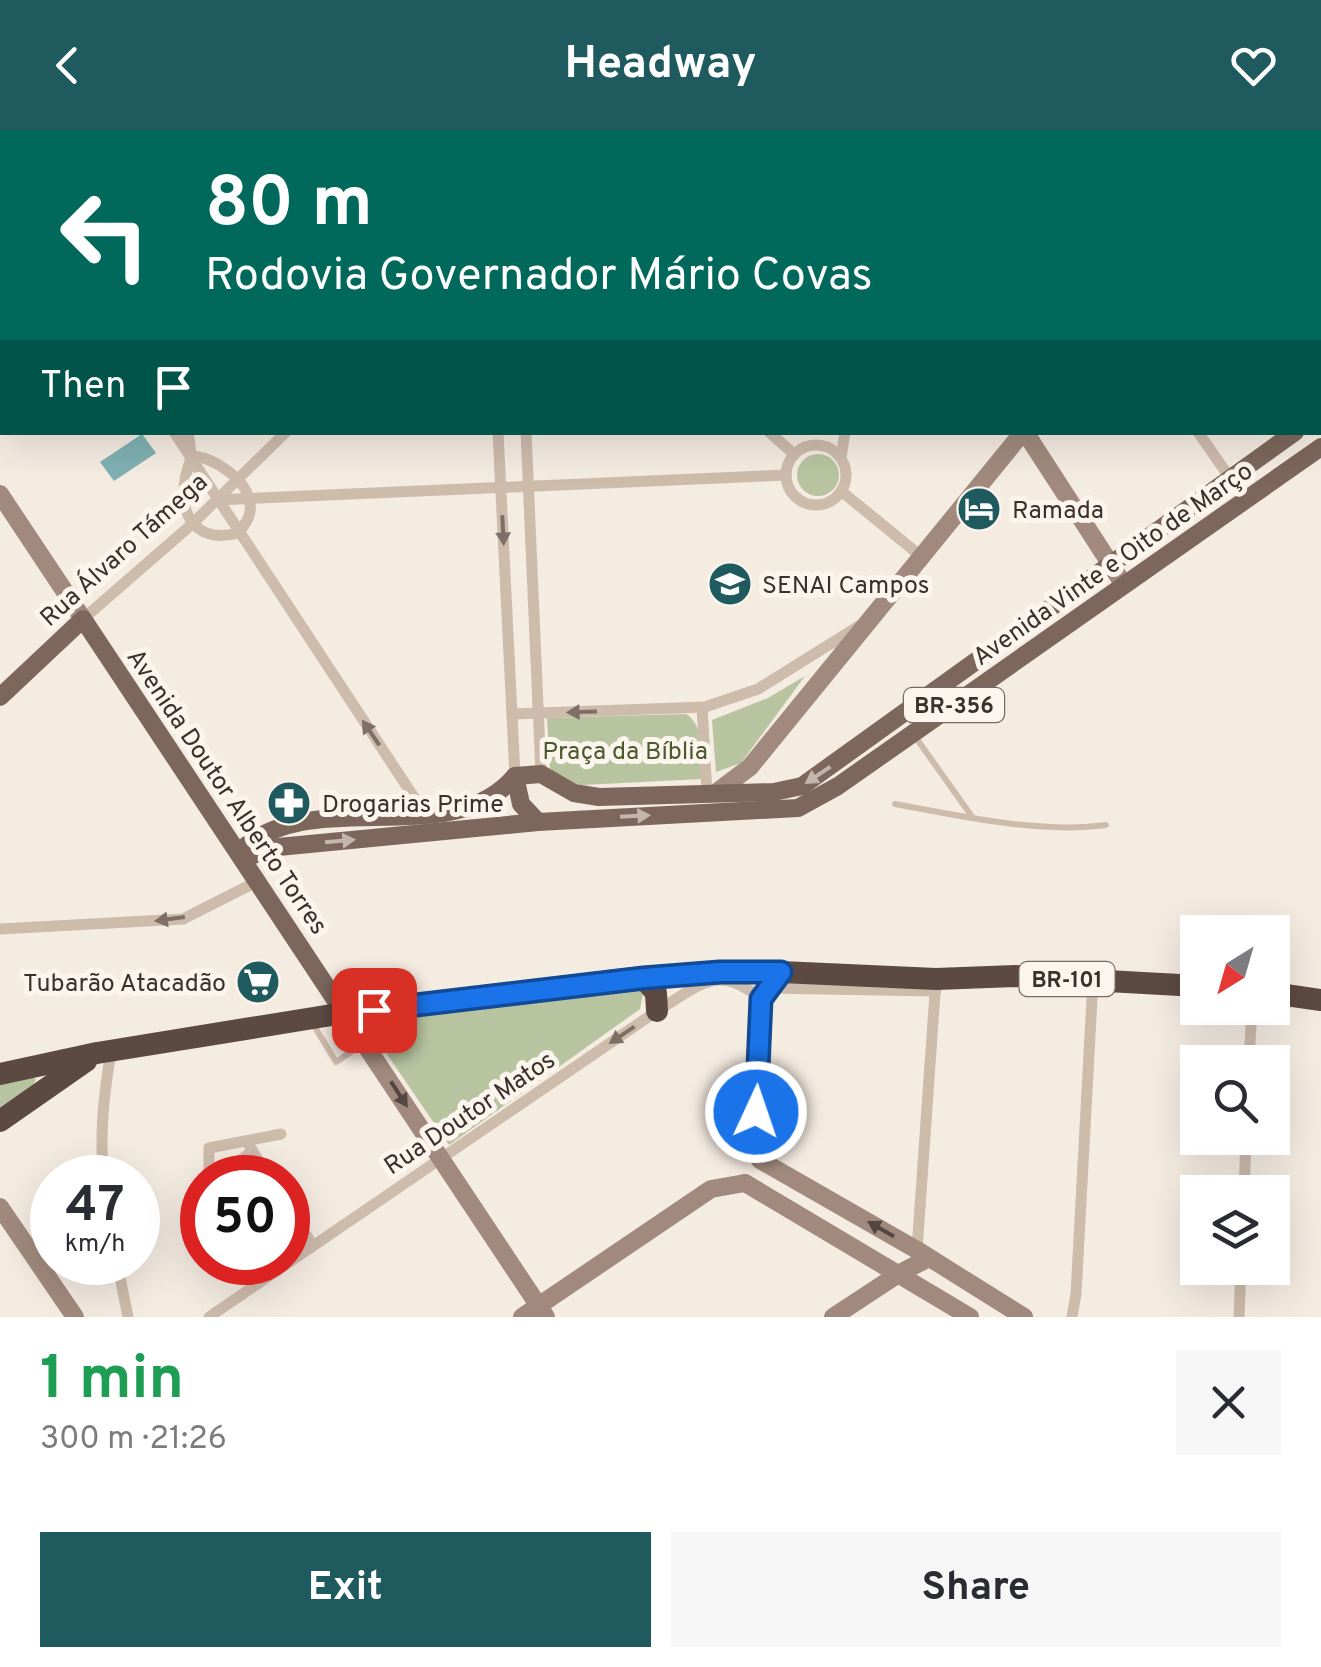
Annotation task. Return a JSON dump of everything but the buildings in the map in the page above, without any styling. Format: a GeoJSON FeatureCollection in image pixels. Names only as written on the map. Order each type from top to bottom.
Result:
{"type":"FeatureCollection","features":[{"type":"Feature","properties":{"kind":"highway","name":"BR-101"},"geometry":{"type":"LineString","coordinates":[[344,1013],[720,972],[770,986],[936,985],[1015,976],[1180,985]]}},
{"type":"Feature","properties":{"kind":"highway"},"geometry":{"type":"LineString","coordinates":[[644,978],[656,993],[657,1011]]}},
{"type":"Feature","properties":{"kind":"highway"},"geometry":{"type":"LineString","coordinates":[[1290,995],[1321,1000]]}},
{"type":"Feature","properties":{"kind":"highway"},"geometry":{"type":"LineString","coordinates":[[0,1074],[104,1052],[344,1013]]}},
{"type":"Feature","properties":{"kind":"highway"},"geometry":{"type":"LineString","coordinates":[[0,1121],[104,1052]]}},
{"type":"Feature","properties":{"kind":"highway"},"geometry":{"type":"LineString","coordinates":[[24,1068],[38,1078],[34,1097]]}},
{"type":"Feature","properties":{"kind":"main road"},"geometry":{"type":"LineString","coordinates":[[712,792],[750,767],[1022,435]]}},
{"type":"Feature","properties":{"kind":"main road"},"geometry":{"type":"LineString","coordinates":[[1026,435],[1124,584]]}},
{"type":"Feature","properties":{"kind":"main road","name":"Avenida Vinte e Oito de Março"},"geometry":{"type":"LineString","coordinates":[[541,774],[574,793],[600,796],[774,792],[802,786],[1291,435]]}},
{"type":"Feature","properties":{"kind":"main road","name":"Avenida Vinte e Oito de Março"},"geometry":{"type":"LineString","coordinates":[[538,822],[798,808],[914,734],[1321,448]]}},
{"type":"Feature","properties":{"kind":"main road","name":"Avenida Doutor Alberto Torres"},"geometry":{"type":"LineString","coordinates":[[0,494],[542,1311]]}},
{"type":"Feature","properties":{"kind":"main road","name":"Rua Álvaro Támega"},"geometry":{"type":"LineString","coordinates":[[0,697],[83,619]]}},
{"type":"Feature","properties":{"kind":"main road"},"geometry":{"type":"LineString","coordinates":[[838,786],[864,761],[856,748]]}},
{"type":"Feature","properties":{"kind":"main road"},"geometry":{"type":"LineString","coordinates":[[242,855],[268,830],[295,822],[425,814],[478,804],[506,788],[515,776],[541,774]]}},
{"type":"Feature","properties":{"kind":"main road"},"geometry":{"type":"LineString","coordinates":[[515,776],[521,804],[538,822]]}},
{"type":"Feature","properties":{"kind":"main road","name":"BR-356"},"geometry":{"type":"LineString","coordinates":[[242,855],[268,848],[538,822]]}},
{"type":"Feature","properties":{"kind":"main road"},"geometry":{"type":"LineString","coordinates":[[745,1183],[760,1160],[756,1112],[770,986]]}},
{"type":"Feature","properties":{"kind":"main road"},"geometry":{"type":"LineString","coordinates":[[760,1160],[1024,1317]]}},
{"type":"Feature","properties":{"kind":"main road"},"geometry":{"type":"LineString","coordinates":[[522,1317],[542,1311],[711,1188],[745,1183],[970,1317]]}},
{"type":"Feature","properties":{"kind":"main road"},"geometry":{"type":"LineString","coordinates":[[0,1207],[76,1317]]}},
{"type":"Feature","properties":{"kind":"main road"},"geometry":{"type":"LineString","coordinates":[[834,1317],[923,1254]]}},
{"type":"Feature","properties":{"kind":"street"},"geometry":{"type":"LineString","coordinates":[[176,435],[425,814]]}},
{"type":"Feature","properties":{"kind":"street"},"geometry":{"type":"LineString","coordinates":[[188,435],[191,456],[183,492],[186,516],[191,525],[216,536],[238,533],[249,519],[249,498],[237,480],[208,458],[191,456]]}},
{"type":"Feature","properties":{"kind":"street","name":"Rua Álvaro Támega"},"geometry":{"type":"LineString","coordinates":[[83,619],[191,525],[283,435]]}},
{"type":"Feature","properties":{"kind":"street"},"geometry":{"type":"LineString","coordinates":[[498,435],[515,776]]}},
{"type":"Feature","properties":{"kind":"street"},"geometry":{"type":"LineString","coordinates":[[526,435],[541,774]]}},
{"type":"Feature","properties":{"kind":"street"},"geometry":{"type":"LineString","coordinates":[[772,435],[794,454]]}},
{"type":"Feature","properties":{"kind":"street"},"geometry":{"type":"LineString","coordinates":[[842,458],[832,449],[806,446],[794,454],[786,476],[789,488],[797,498],[821,504],[842,491],[846,480],[844,435]]}},
{"type":"Feature","properties":{"kind":"street"},"geometry":{"type":"LineString","coordinates":[[1200,435],[1230,478]]}},
{"type":"Feature","properties":{"kind":"street"},"geometry":{"type":"LineString","coordinates":[[216,500],[786,476]]}},
{"type":"Feature","properties":{"kind":"street"},"geometry":{"type":"LineString","coordinates":[[842,491],[922,557]]}},
{"type":"Feature","properties":{"kind":"street"},"geometry":{"type":"LineString","coordinates":[[507,602],[534,600]]}},
{"type":"Feature","properties":{"kind":"street"},"geometry":{"type":"LineString","coordinates":[[512,714],[702,707],[758,689],[867,621]]}},
{"type":"Feature","properties":{"kind":"street"},"geometry":{"type":"LineString","coordinates":[[702,707],[712,792]]}},
{"type":"Feature","properties":{"kind":"street"},"geometry":{"type":"LineString","coordinates":[[0,928],[183,918],[258,880]]}},
{"type":"Feature","properties":{"kind":"street","name":"Rua Doutor Matos"},"geometry":{"type":"LineString","coordinates":[[209,1317],[704,982],[717,979],[770,986]]}},
{"type":"Feature","properties":{"kind":"street"},"geometry":{"type":"LineString","coordinates":[[1072,1317],[1093,980]]}},
{"type":"Feature","properties":{"kind":"street"},"geometry":{"type":"LineString","coordinates":[[923,1254],[936,985]]}},
{"type":"Feature","properties":{"kind":"street"},"geometry":{"type":"LineString","coordinates":[[101,1155],[104,1052]]}},
{"type":"Feature","properties":{"kind":"street"},"geometry":{"type":"LineString","coordinates":[[255,1155],[250,1146],[281,1134]]}},
{"type":"Feature","properties":{"kind":"street"},"geometry":{"type":"LineString","coordinates":[[310,1241],[313,1246]]}},
{"type":"Feature","properties":{"kind":"street"},"geometry":{"type":"LineString","coordinates":[[122,1285],[128,1317]]}},
{"type":"Feature","properties":{"kind":"street"},"geometry":{"type":"LineString","coordinates":[[1239,1317],[1240,1285]]}},
{"type":"Feature","properties":{"kind":"lane"},"geometry":{"type":"LineString","coordinates":[[914,734],[973,818]]}},
{"type":"Feature","properties":{"kind":"lane"},"geometry":{"type":"LineString","coordinates":[[895,804],[973,818],[1082,828],[1106,825]]}},
{"type":"Feature","properties":{"kind":"lane"},"geometry":{"type":"LineString","coordinates":[[310,1018],[336,1062],[365,1042]]}},
{"type":"Feature","properties":{"kind":"green space"},"geometry":{"type":"Polygon","coordinates":[[[818,454],[833,460],[839,475],[833,490],[818,496],[803,490],[797,475],[803,460],[818,454]]]}},
{"type":"Feature","properties":{"kind":"green space"},"geometry":{"type":"Polygon","coordinates":[[[805,676],[741,763],[716,772],[712,720],[768,698],[805,676]]]}},
{"type":"Feature","properties":{"kind":"green space","name":"Praça da Bíblia"},"geometry":{"type":"Polygon","coordinates":[[[686,714],[699,734],[702,779],[582,785],[563,780],[550,769],[547,718],[686,714]]]}},
{"type":"Feature","properties":{"kind":"green space"},"geometry":{"type":"Polygon","coordinates":[[[635,983],[643,993],[640,1009],[449,1145],[365,1022],[635,983]]]}},
{"type":"Feature","properties":{"kind":"green space"},"geometry":{"type":"Polygon","coordinates":[[[32,1075],[36,1080],[33,1085],[0,1107],[0,1080],[32,1075]]]}},
{"type":"Feature","properties":{"kind":"water"},"geometry":{"type":"Polygon","coordinates":[[[140,435],[156,453],[114,481],[100,462],[140,435]]]}},
{"type":"Feature","properties":{"kind":"place","name":"Ramada"},"geometry":{"type":"Point","coordinates":[979,509]}},
{"type":"Feature","properties":{"kind":"place","name":"SENAI Campos"},"geometry":{"type":"Point","coordinates":[730,584]}},
{"type":"Feature","properties":{"kind":"place","name":"Drogarias Prime"},"geometry":{"type":"Point","coordinates":[289,803]}},
{"type":"Feature","properties":{"kind":"place","name":"Tubarão Atacadão"},"geometry":{"type":"Point","coordinates":[258,982]}},
{"type":"Feature","properties":{"kind":"route"},"geometry":{"type":"LineString","coordinates":[[374,1010],[644,978],[781,972],[761,999],[756,1112]]}}]}
